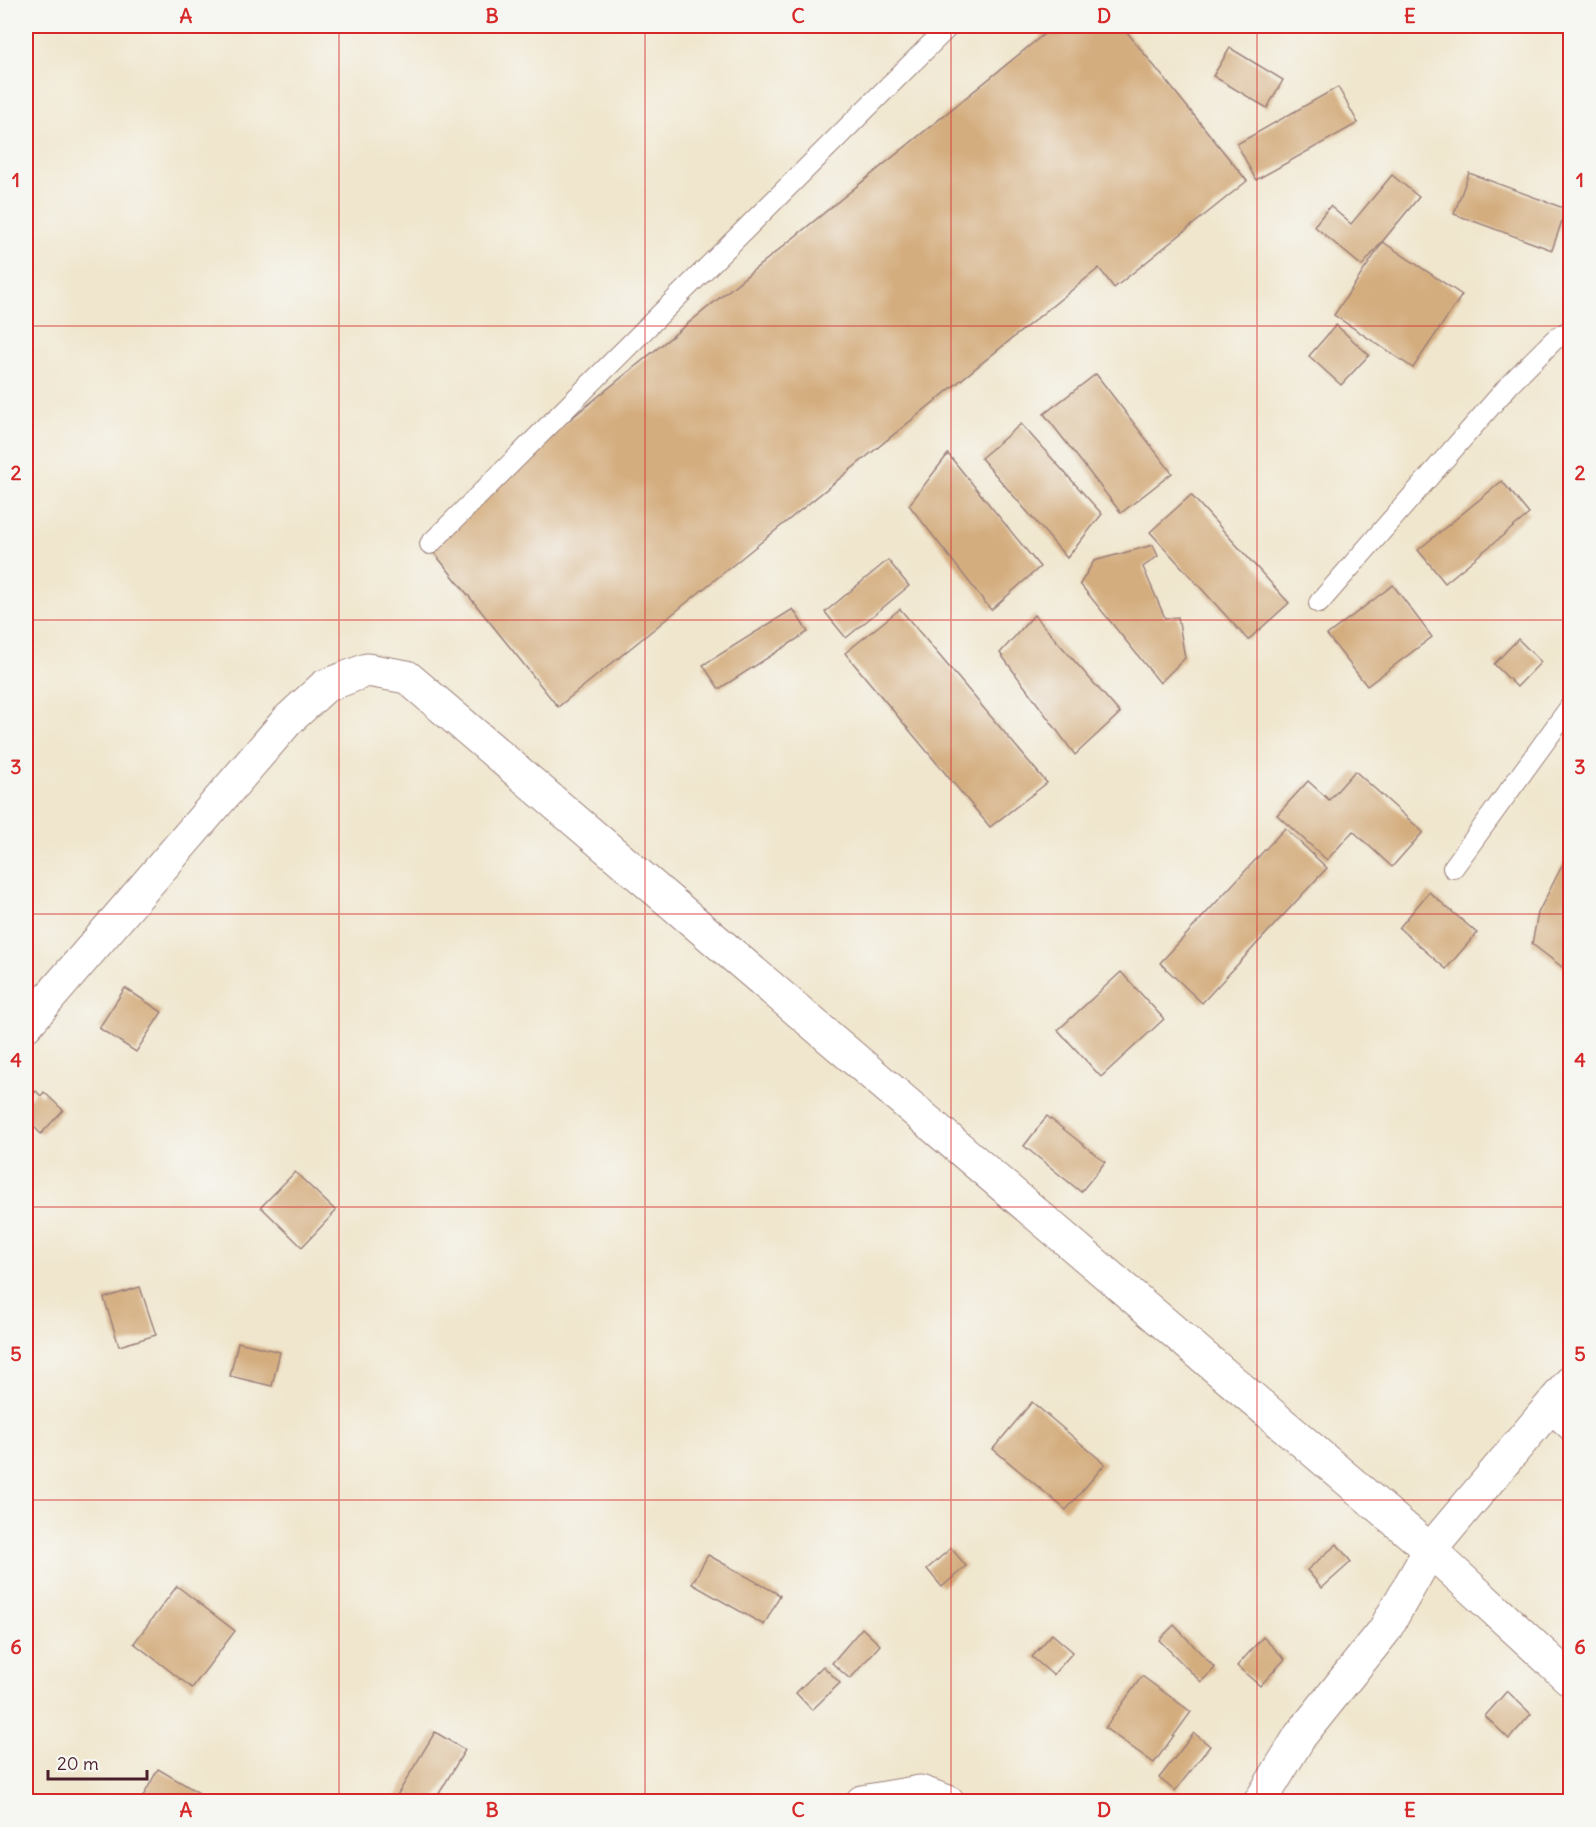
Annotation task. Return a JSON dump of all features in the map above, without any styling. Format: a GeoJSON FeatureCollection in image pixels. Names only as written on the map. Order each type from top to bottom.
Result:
{"type":"FeatureCollection","features":[{"type":"Feature","properties":{"kind":"street"},"geometry":{"type":"LineString","coordinates":[[26,1025],[288,720],[325,686],[367,670],[407,677],[1430,1550],[1570,1679]]}},
{"type":"Feature","properties":{"kind":"street"},"geometry":{"type":"LineString","coordinates":[[1260,1802],[1300,1736],[1384,1631],[1430,1550],[1559,1421],[1570,1383]]}},
{"type":"Feature","properties":{"kind":"street"},"geometry":{"type":"LineString","coordinates":[[862,1802],[920,1792],[948,1802]]}},
{"type":"Feature","properties":{"kind":"lane"},"geometry":{"type":"LineString","coordinates":[[430,544],[934,44],[949,26]]}},
{"type":"Feature","properties":{"kind":"lane"},"geometry":{"type":"LineString","coordinates":[[1319,603],[1510,384],[1554,340],[1570,330]]}},
{"type":"Feature","properties":{"kind":"lane"},"geometry":{"type":"LineString","coordinates":[[1453,868],[1570,706]]}},
{"type":"Feature","properties":{"kind":"building"},"geometry":{"type":"Polygon","coordinates":[[[1054,26],[1122,26],[1247,181],[1114,288],[1099,268],[558,707],[423,539],[1054,26]]]}},
{"type":"Feature","properties":{"kind":"building"},"geometry":{"type":"Polygon","coordinates":[[[1230,48],[1283,80],[1267,108],[1213,76],[1230,48]]]}},
{"type":"Feature","properties":{"kind":"building"},"geometry":{"type":"Polygon","coordinates":[[[1338,87],[1358,123],[1256,180],[1237,144],[1338,87]]]}},
{"type":"Feature","properties":{"kind":"building"},"geometry":{"type":"Polygon","coordinates":[[[1469,173],[1566,209],[1552,250],[1454,214],[1469,173]]]}},
{"type":"Feature","properties":{"kind":"building"},"geometry":{"type":"Polygon","coordinates":[[[1392,175],[1419,197],[1362,266],[1314,226],[1330,206],[1351,224],[1392,175]]]}},
{"type":"Feature","properties":{"kind":"building"},"geometry":{"type":"Polygon","coordinates":[[[1383,242],[1462,295],[1413,368],[1334,315],[1383,242]]]}},
{"type":"Feature","properties":{"kind":"building"},"geometry":{"type":"Polygon","coordinates":[[[1336,325],[1369,355],[1341,385],[1309,356],[1336,325]]]}},
{"type":"Feature","properties":{"kind":"building"},"geometry":{"type":"Polygon","coordinates":[[[1096,374],[1172,473],[1121,513],[1044,414],[1096,374]]]}},
{"type":"Feature","properties":{"kind":"building"},"geometry":{"type":"Polygon","coordinates":[[[1021,424],[1102,514],[1067,558],[981,458],[1021,424]]]}},
{"type":"Feature","properties":{"kind":"building"},"geometry":{"type":"Polygon","coordinates":[[[948,454],[1040,567],[991,610],[909,505],[948,454]]]}},
{"type":"Feature","properties":{"kind":"building"},"geometry":{"type":"Polygon","coordinates":[[[1502,481],[1529,514],[1445,583],[1418,550],[1502,481]]]}},
{"type":"Feature","properties":{"kind":"building"},"geometry":{"type":"Polygon","coordinates":[[[1191,495],[1289,603],[1248,640],[1150,532],[1191,495]]]}},
{"type":"Feature","properties":{"kind":"building"},"geometry":{"type":"Polygon","coordinates":[[[1153,545],[1158,556],[1143,567],[1165,618],[1178,617],[1185,658],[1160,683],[1080,584],[1094,561],[1153,545]]]}},
{"type":"Feature","properties":{"kind":"building"},"geometry":{"type":"Polygon","coordinates":[[[888,560],[909,586],[846,638],[825,612],[888,560]]]}},
{"type":"Feature","properties":{"kind":"building"},"geometry":{"type":"Polygon","coordinates":[[[1393,585],[1432,637],[1367,686],[1327,635],[1393,585]]]}},
{"type":"Feature","properties":{"kind":"building"},"geometry":{"type":"Polygon","coordinates":[[[793,609],[808,632],[719,689],[703,665],[793,609]]]}},
{"type":"Feature","properties":{"kind":"building"},"geometry":{"type":"Polygon","coordinates":[[[900,609],[1047,783],[990,827],[845,653],[900,609]]]}},
{"type":"Feature","properties":{"kind":"building"},"geometry":{"type":"Polygon","coordinates":[[[1034,615],[1120,713],[1075,755],[1000,653],[1034,615]]]}},
{"type":"Feature","properties":{"kind":"building"},"geometry":{"type":"Polygon","coordinates":[[[1518,639],[1541,662],[1517,687],[1494,664],[1518,639]]]}},
{"type":"Feature","properties":{"kind":"building"},"geometry":{"type":"Polygon","coordinates":[[[1355,771],[1423,832],[1392,867],[1353,831],[1327,860],[1277,815],[1308,781],[1329,800],[1355,771]]]}},
{"type":"Feature","properties":{"kind":"building"},"geometry":{"type":"Polygon","coordinates":[[[1285,828],[1327,868],[1202,1003],[1160,963],[1285,828]]]}},
{"type":"Feature","properties":{"kind":"building"},"geometry":{"type":"Polygon","coordinates":[[[1570,850],[1570,973],[1532,944],[1538,913],[1570,850]]]}},
{"type":"Feature","properties":{"kind":"building"},"geometry":{"type":"Polygon","coordinates":[[[1429,892],[1477,933],[1446,969],[1399,928],[1429,892]]]}},
{"type":"Feature","properties":{"kind":"building"},"geometry":{"type":"Polygon","coordinates":[[[1121,972],[1164,1019],[1101,1077],[1058,1030],[1121,972]]]}},
{"type":"Feature","properties":{"kind":"building"},"geometry":{"type":"Polygon","coordinates":[[[125,988],[162,1012],[136,1052],[99,1028],[125,988]]]}},
{"type":"Feature","properties":{"kind":"building"},"geometry":{"type":"Polygon","coordinates":[[[36,1091],[41,1096],[44,1092],[63,1110],[41,1134],[26,1119],[26,1103],[36,1091]]]}},
{"type":"Feature","properties":{"kind":"building"},"geometry":{"type":"Polygon","coordinates":[[[1047,1116],[1105,1162],[1081,1192],[1024,1146],[1047,1116]]]}},
{"type":"Feature","properties":{"kind":"building"},"geometry":{"type":"Polygon","coordinates":[[[295,1172],[336,1211],[302,1247],[261,1207],[295,1172]]]}},
{"type":"Feature","properties":{"kind":"building"},"geometry":{"type":"Polygon","coordinates":[[[140,1287],[156,1335],[119,1346],[104,1298],[140,1287]]]}},
{"type":"Feature","properties":{"kind":"building"},"geometry":{"type":"Polygon","coordinates":[[[238,1342],[280,1352],[272,1386],[230,1376],[238,1342]]]}},
{"type":"Feature","properties":{"kind":"building"},"geometry":{"type":"Polygon","coordinates":[[[1032,1402],[1105,1464],[1066,1510],[993,1449],[1032,1402]]]}},
{"type":"Feature","properties":{"kind":"building"},"geometry":{"type":"Polygon","coordinates":[[[1337,1544],[1351,1562],[1322,1588],[1307,1570],[1337,1544]]]}},
{"type":"Feature","properties":{"kind":"building"},"geometry":{"type":"Polygon","coordinates":[[[951,1548],[966,1566],[942,1587],[927,1569],[951,1548]]]}},
{"type":"Feature","properties":{"kind":"building"},"geometry":{"type":"Polygon","coordinates":[[[708,1555],[780,1595],[764,1625],[692,1584],[708,1555]]]}},
{"type":"Feature","properties":{"kind":"building"},"geometry":{"type":"Polygon","coordinates":[[[177,1586],[235,1631],[192,1688],[134,1643],[177,1586]]]}},
{"type":"Feature","properties":{"kind":"building"},"geometry":{"type":"Polygon","coordinates":[[[1174,1625],[1215,1668],[1201,1682],[1159,1640],[1174,1625]]]}},
{"type":"Feature","properties":{"kind":"building"},"geometry":{"type":"Polygon","coordinates":[[[862,1628],[880,1645],[850,1679],[832,1663],[862,1628]]]}},
{"type":"Feature","properties":{"kind":"building"},"geometry":{"type":"Polygon","coordinates":[[[1052,1634],[1073,1652],[1053,1675],[1032,1657],[1052,1634]]]}},
{"type":"Feature","properties":{"kind":"building"},"geometry":{"type":"Polygon","coordinates":[[[1263,1637],[1285,1659],[1260,1686],[1237,1666],[1263,1637]]]}},
{"type":"Feature","properties":{"kind":"building"},"geometry":{"type":"Polygon","coordinates":[[[823,1666],[840,1683],[812,1710],[796,1693],[823,1666]]]}},
{"type":"Feature","properties":{"kind":"building"},"geometry":{"type":"Polygon","coordinates":[[[1142,1676],[1191,1712],[1154,1763],[1105,1728],[1142,1676]]]}},
{"type":"Feature","properties":{"kind":"building"},"geometry":{"type":"Polygon","coordinates":[[[1507,1691],[1531,1714],[1509,1739],[1485,1716],[1507,1691]]]}},
{"type":"Feature","properties":{"kind":"building"},"geometry":{"type":"Polygon","coordinates":[[[435,1732],[465,1750],[434,1802],[393,1802],[435,1732]]]}},
{"type":"Feature","properties":{"kind":"building"},"geometry":{"type":"Polygon","coordinates":[[[1194,1733],[1210,1746],[1175,1791],[1159,1778],[1194,1733]]]}},
{"type":"Feature","properties":{"kind":"building"},"geometry":{"type":"Polygon","coordinates":[[[158,1769],[206,1797],[203,1802],[140,1802],[158,1769]]]}}]}
